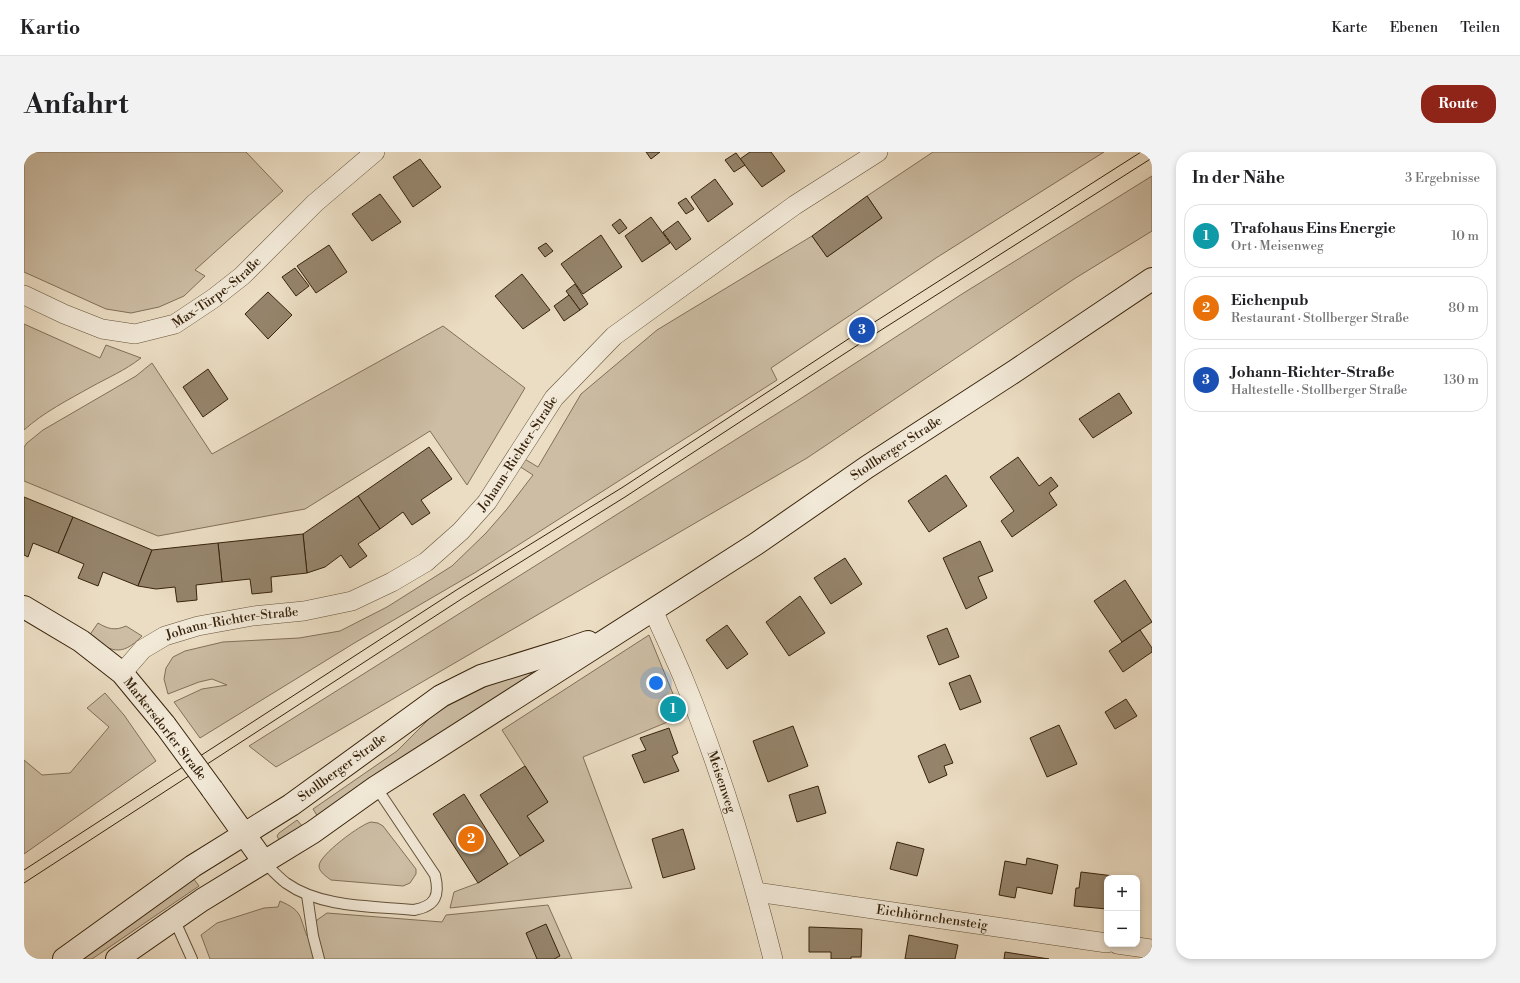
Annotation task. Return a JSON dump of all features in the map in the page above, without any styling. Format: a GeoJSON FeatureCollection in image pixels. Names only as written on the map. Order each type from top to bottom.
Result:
{"type":"FeatureCollection","features":[{"type":"Feature","properties":{"kind":"main road","name":"Stollberger Straße"},"geometry":{"type":"LineString","coordinates":[[117,959],[174,919],[313,832],[376,787],[756,544],[867,467],[1016,371],[1152,280]]}},
{"type":"Feature","properties":{"kind":"main road","name":"Markersdorfer Straße"},"geometry":{"type":"LineString","coordinates":[[24,607],[81,641],[122,674],[165,724],[264,862]]}},
{"type":"Feature","properties":{"kind":"main road","name":"Stollberger Straße"},"geometry":{"type":"LineString","coordinates":[[64,959],[193,866],[291,805],[441,696],[480,676],[565,650],[607,634],[647,614]]}},
{"type":"Feature","properties":{"kind":"street","name":"Max-Türpe-Straße"},"geometry":{"type":"LineString","coordinates":[[24,295],[64,314],[102,329],[135,334],[175,324],[214,298],[242,276],[315,203],[374,152]]}},
{"type":"Feature","properties":{"kind":"street","name":"Johann-Richter-Straße"},"geometry":{"type":"LineString","coordinates":[[122,674],[143,649],[165,636],[198,626],[253,616],[304,611],[352,600],[392,582],[426,562],[461,532],[487,502],[554,398],[614,336],[795,205],[878,152]]}},
{"type":"Feature","properties":{"kind":"street","name":"Meisenweg"},"geometry":{"type":"LineString","coordinates":[[647,614],[684,679],[711,751],[756,892],[773,959]]}},
{"type":"Feature","properties":{"kind":"street","name":"Eichhörnchensteig"},"geometry":{"type":"LineString","coordinates":[[756,892],[1104,943]]}},
{"type":"Feature","properties":{"kind":"street"},"geometry":{"type":"LineString","coordinates":[[1138,947],[1152,949]]}},
{"type":"Feature","properties":{"kind":"lane"},"geometry":{"type":"LineString","coordinates":[[264,862],[285,882],[307,895],[336,903],[414,910],[425,908],[433,902],[437,894],[438,885],[435,875],[376,787]]}},
{"type":"Feature","properties":{"kind":"lane"},"geometry":{"type":"LineString","coordinates":[[307,895],[313,936],[319,959]]}},
{"type":"Feature","properties":{"kind":"lane"},"geometry":{"type":"LineString","coordinates":[[174,919],[192,959]]}},
{"type":"Feature","properties":{"kind":"shaded area"},"geometry":{"type":"Polygon","coordinates":[[[24,152],[246,152],[283,191],[195,270],[205,276],[184,296],[159,307],[131,313],[106,309],[24,272],[24,152]]]}},
{"type":"Feature","properties":{"kind":"shaded area"},"geometry":{"type":"Polygon","coordinates":[[[933,152],[1104,152],[936,258],[771,368],[777,380],[476,572],[356,642],[200,738],[174,702],[202,689],[227,685],[212,679],[199,682],[168,694],[164,679],[166,668],[173,657],[185,651],[223,642],[299,638],[340,631],[387,607],[452,566],[486,533],[507,509],[533,475],[519,466],[523,458],[538,467],[581,394],[657,330],[812,236],[827,257],[882,218],[867,196],[933,152]]]}},
{"type":"Feature","properties":{"kind":"shaded area"},"geometry":{"type":"Polygon","coordinates":[[[1152,176],[1152,231],[1074,279],[807,458],[276,767],[249,746],[797,401],[962,294],[1152,176]]]}},
{"type":"Feature","properties":{"kind":"shaded area"},"geometry":{"type":"Polygon","coordinates":[[[24,324],[100,358],[106,345],[141,358],[135,363],[56,407],[24,430],[24,324]]]}},
{"type":"Feature","properties":{"kind":"shaded area"},"geometry":{"type":"Polygon","coordinates":[[[443,326],[525,388],[467,485],[430,431],[305,509],[158,536],[24,481],[24,447],[27,443],[43,430],[136,376],[152,363],[212,454],[443,326]]]}},
{"type":"Feature","properties":{"kind":"shaded area"},"geometry":{"type":"Polygon","coordinates":[[[98,623],[112,629],[126,626],[142,636],[135,643],[122,650],[109,648],[89,636],[98,623]]]}},
{"type":"Feature","properties":{"kind":"shaded area"},"geometry":{"type":"Polygon","coordinates":[[[649,635],[682,716],[583,757],[632,888],[450,908],[454,892],[478,883],[544,841],[527,816],[548,802],[502,730],[649,635]]]}},
{"type":"Feature","properties":{"kind":"shaded area"},"geometry":{"type":"Polygon","coordinates":[[[529,673],[533,674],[439,734],[318,817],[313,809],[397,751],[431,717],[449,705],[495,682],[529,673]]]}},
{"type":"Feature","properties":{"kind":"shaded area"},"geometry":{"type":"Polygon","coordinates":[[[105,693],[124,715],[156,761],[24,854],[24,760],[42,775],[70,773],[109,727],[87,708],[105,693]]]}},
{"type":"Feature","properties":{"kind":"shaded area"},"geometry":{"type":"Polygon","coordinates":[[[297,820],[303,827],[282,841],[279,840],[277,836],[279,833],[297,820]]]}},
{"type":"Feature","properties":{"kind":"shaded area"},"geometry":{"type":"Polygon","coordinates":[[[371,822],[378,823],[383,826],[416,869],[416,874],[410,883],[403,886],[331,880],[320,870],[319,866],[321,861],[333,848],[350,834],[371,822]]]}},
{"type":"Feature","properties":{"kind":"shaded area"},"geometry":{"type":"Polygon","coordinates":[[[193,878],[199,886],[92,959],[76,959],[193,878]]]}},
{"type":"Feature","properties":{"kind":"shaded area"},"geometry":{"type":"Polygon","coordinates":[[[280,901],[297,911],[307,936],[318,935],[315,925],[317,920],[327,913],[442,922],[446,915],[548,905],[572,959],[210,959],[201,935],[217,923],[264,908],[278,907],[280,901]]]}},
{"type":"Feature","properties":{"kind":"building"},"geometry":{"type":"Polygon","coordinates":[[[646,152],[660,152],[651,159],[646,152]]]}},
{"type":"Feature","properties":{"kind":"building"},"geometry":{"type":"Polygon","coordinates":[[[750,152],[771,152],[785,171],[762,187],[740,159],[750,152]]]}},
{"type":"Feature","properties":{"kind":"building"},"geometry":{"type":"Polygon","coordinates":[[[736,153],[745,165],[734,172],[725,160],[736,153]]]}},
{"type":"Feature","properties":{"kind":"building"},"geometry":{"type":"Polygon","coordinates":[[[420,159],[441,187],[413,207],[393,177],[420,159]]]}},
{"type":"Feature","properties":{"kind":"building"},"geometry":{"type":"Polygon","coordinates":[[[715,179],[733,204],[708,222],[691,197],[715,179]]]}},
{"type":"Feature","properties":{"kind":"building"},"geometry":{"type":"Polygon","coordinates":[[[380,194],[401,222],[372,241],[352,214],[380,194]]]}},
{"type":"Feature","properties":{"kind":"building"},"geometry":{"type":"Polygon","coordinates":[[[867,196],[882,218],[827,257],[812,236],[867,196]]]}},
{"type":"Feature","properties":{"kind":"building"},"geometry":{"type":"Polygon","coordinates":[[[686,198],[694,209],[686,214],[678,203],[686,198]]]}},
{"type":"Feature","properties":{"kind":"building"},"geometry":{"type":"Polygon","coordinates":[[[651,217],[670,243],[642,262],[625,236],[651,217]]]}},
{"type":"Feature","properties":{"kind":"building"},"geometry":{"type":"Polygon","coordinates":[[[620,219],[627,228],[619,234],[612,225],[620,219]]]}},
{"type":"Feature","properties":{"kind":"building"},"geometry":{"type":"Polygon","coordinates":[[[678,221],[691,239],[676,250],[663,232],[678,221]]]}},
{"type":"Feature","properties":{"kind":"building"},"geometry":{"type":"Polygon","coordinates":[[[601,235],[622,267],[583,294],[561,264],[601,235]]]}},
{"type":"Feature","properties":{"kind":"building"},"geometry":{"type":"Polygon","coordinates":[[[546,243],[553,251],[545,257],[538,248],[546,243]]]}},
{"type":"Feature","properties":{"kind":"building"},"geometry":{"type":"Polygon","coordinates":[[[329,245],[347,272],[316,293],[297,266],[329,245]]]}},
{"type":"Feature","properties":{"kind":"building"},"geometry":{"type":"Polygon","coordinates":[[[295,268],[309,286],[296,296],[282,277],[295,268]]]}},
{"type":"Feature","properties":{"kind":"building"},"geometry":{"type":"Polygon","coordinates":[[[522,274],[550,310],[523,329],[495,296],[522,274]]]}},
{"type":"Feature","properties":{"kind":"building"},"geometry":{"type":"Polygon","coordinates":[[[575,284],[588,304],[580,310],[566,291],[575,284]]]}},
{"type":"Feature","properties":{"kind":"building"},"geometry":{"type":"Polygon","coordinates":[[[268,292],[292,315],[268,339],[245,314],[268,292]]]}},
{"type":"Feature","properties":{"kind":"building"},"geometry":{"type":"Polygon","coordinates":[[[569,295],[580,310],[564,321],[554,306],[569,295]]]}},
{"type":"Feature","properties":{"kind":"building"},"geometry":{"type":"Polygon","coordinates":[[[208,369],[228,399],[203,417],[183,387],[208,369]]]}},
{"type":"Feature","properties":{"kind":"building"},"geometry":{"type":"Polygon","coordinates":[[[1119,393],[1132,413],[1093,438],[1079,419],[1119,393]]]}},
{"type":"Feature","properties":{"kind":"building"},"geometry":{"type":"Polygon","coordinates":[[[429,447],[452,479],[421,500],[430,513],[412,525],[403,512],[380,529],[358,496],[429,447]]]}},
{"type":"Feature","properties":{"kind":"building"},"geometry":{"type":"Polygon","coordinates":[[[1018,457],[1039,486],[1051,477],[1058,486],[1049,493],[1057,505],[1012,537],[1001,521],[1014,511],[990,477],[1018,457]]]}},
{"type":"Feature","properties":{"kind":"building"},"geometry":{"type":"Polygon","coordinates":[[[946,475],[967,506],[929,532],[908,501],[946,475]]]}},
{"type":"Feature","properties":{"kind":"building"},"geometry":{"type":"Polygon","coordinates":[[[358,496],[380,529],[358,544],[367,556],[350,568],[341,555],[325,567],[307,573],[303,534],[358,496]]]}},
{"type":"Feature","properties":{"kind":"building"},"geometry":{"type":"Polygon","coordinates":[[[24,497],[73,517],[58,553],[33,543],[28,557],[24,555],[24,497]]]}},
{"type":"Feature","properties":{"kind":"building"},"geometry":{"type":"Polygon","coordinates":[[[73,517],[152,550],[138,586],[103,572],[98,586],[78,578],[84,564],[58,553],[73,517]]]}},
{"type":"Feature","properties":{"kind":"building"},"geometry":{"type":"Polygon","coordinates":[[[303,534],[307,573],[271,577],[272,592],[252,594],[250,579],[222,582],[218,543],[303,534]]]}},
{"type":"Feature","properties":{"kind":"building"},"geometry":{"type":"Polygon","coordinates":[[[980,541],[993,571],[978,577],[987,598],[966,609],[943,558],[980,541]]]}},
{"type":"Feature","properties":{"kind":"building"},"geometry":{"type":"Polygon","coordinates":[[[218,543],[222,582],[196,585],[197,600],[177,602],[175,587],[156,589],[138,586],[152,550],[218,543]]]}},
{"type":"Feature","properties":{"kind":"building"},"geometry":{"type":"Polygon","coordinates":[[[845,558],[862,584],[831,604],[814,578],[845,558]]]}},
{"type":"Feature","properties":{"kind":"building"},"geometry":{"type":"Polygon","coordinates":[[[1125,580],[1152,622],[1122,642],[1094,601],[1125,580]]]}},
{"type":"Feature","properties":{"kind":"building"},"geometry":{"type":"Polygon","coordinates":[[[800,596],[825,633],[789,656],[766,622],[800,596]]]}},
{"type":"Feature","properties":{"kind":"building"},"geometry":{"type":"Polygon","coordinates":[[[727,625],[748,654],[727,669],[706,640],[727,625]]]}},
{"type":"Feature","properties":{"kind":"building"},"geometry":{"type":"Polygon","coordinates":[[[947,628],[959,657],[939,665],[927,636],[947,628]]]}},
{"type":"Feature","properties":{"kind":"building"},"geometry":{"type":"Polygon","coordinates":[[[1140,630],[1152,648],[1152,652],[1123,672],[1109,651],[1140,630]]]}},
{"type":"Feature","properties":{"kind":"building"},"geometry":{"type":"Polygon","coordinates":[[[970,675],[981,702],[960,710],[949,683],[970,675]]]}},
{"type":"Feature","properties":{"kind":"building"},"geometry":{"type":"Polygon","coordinates":[[[1126,699],[1137,716],[1115,729],[1105,712],[1126,699]]]}},
{"type":"Feature","properties":{"kind":"building"},"geometry":{"type":"Polygon","coordinates":[[[675,703],[678,713],[671,715],[668,706],[675,703]]]}},
{"type":"Feature","properties":{"kind":"building"},"geometry":{"type":"Polygon","coordinates":[[[1059,725],[1077,764],[1047,777],[1030,738],[1059,725]]]}},
{"type":"Feature","properties":{"kind":"building"},"geometry":{"type":"Polygon","coordinates":[[[793,726],[808,766],[768,782],[753,741],[793,726]]]}},
{"type":"Feature","properties":{"kind":"building"},"geometry":{"type":"Polygon","coordinates":[[[669,728],[678,753],[672,756],[679,771],[644,783],[632,755],[646,750],[640,738],[669,728]]]}},
{"type":"Feature","properties":{"kind":"building"},"geometry":{"type":"Polygon","coordinates":[[[945,744],[953,763],[944,766],[947,775],[929,783],[918,756],[945,744]]]}},
{"type":"Feature","properties":{"kind":"building"},"geometry":{"type":"Polygon","coordinates":[[[525,766],[548,802],[527,816],[544,841],[520,856],[480,795],[525,766]]]}},
{"type":"Feature","properties":{"kind":"building"},"geometry":{"type":"Polygon","coordinates":[[[818,786],[826,813],[797,822],[789,795],[818,786]]]}},
{"type":"Feature","properties":{"kind":"building"},"geometry":{"type":"Polygon","coordinates":[[[464,794],[508,864],[478,883],[433,814],[464,794]]]}},
{"type":"Feature","properties":{"kind":"building"},"geometry":{"type":"Polygon","coordinates":[[[683,829],[695,869],[663,878],[652,839],[683,829]]]}},
{"type":"Feature","properties":{"kind":"building"},"geometry":{"type":"Polygon","coordinates":[[[897,842],[924,849],[917,876],[890,869],[897,842]]]}},
{"type":"Feature","properties":{"kind":"building"},"geometry":{"type":"Polygon","coordinates":[[[1027,858],[1058,865],[1052,894],[1017,887],[1015,898],[999,895],[1005,861],[1026,865],[1027,858]]]}},
{"type":"Feature","properties":{"kind":"building"},"geometry":{"type":"Polygon","coordinates":[[[1081,872],[1106,875],[1104,875],[1104,909],[1074,906],[1076,888],[1079,888],[1081,872]]]}},
{"type":"Feature","properties":{"kind":"building"},"geometry":{"type":"Polygon","coordinates":[[[546,924],[560,956],[554,959],[537,959],[526,933],[546,924]]]}},
{"type":"Feature","properties":{"kind":"building"},"geometry":{"type":"Polygon","coordinates":[[[809,927],[862,929],[861,957],[851,957],[851,959],[831,959],[831,952],[809,952],[809,927]]]}},
{"type":"Feature","properties":{"kind":"building"},"geometry":{"type":"Polygon","coordinates":[[[909,935],[958,945],[955,959],[905,959],[909,935]]]}},
{"type":"Feature","properties":{"kind":"building"},"geometry":{"type":"Polygon","coordinates":[[[1005,952],[1049,959],[1004,959],[1005,952]]]}},
{"type":"Feature","properties":{"kind":"tram line"},"geometry":{"type":"LineString","coordinates":[[24,870],[458,589],[623,487],[862,330],[1141,152]]}},
{"type":"Feature","properties":{"kind":"tram line"},"geometry":{"type":"LineString","coordinates":[[24,883],[463,598],[625,497],[867,339],[1152,158]]}},
{"type":"Feature","properties":{"kind":"place","name":"Johann-Richter-Straße"},"geometry":{"type":"Point","coordinates":[862,330]}},
{"type":"Feature","properties":{"kind":"place","name":"Trafohaus Eins Energie"},"geometry":{"type":"Point","coordinates":[673,709]}},
{"type":"Feature","properties":{"kind":"place","name":"Eichenpub"},"geometry":{"type":"Point","coordinates":[471,839]}}]}
